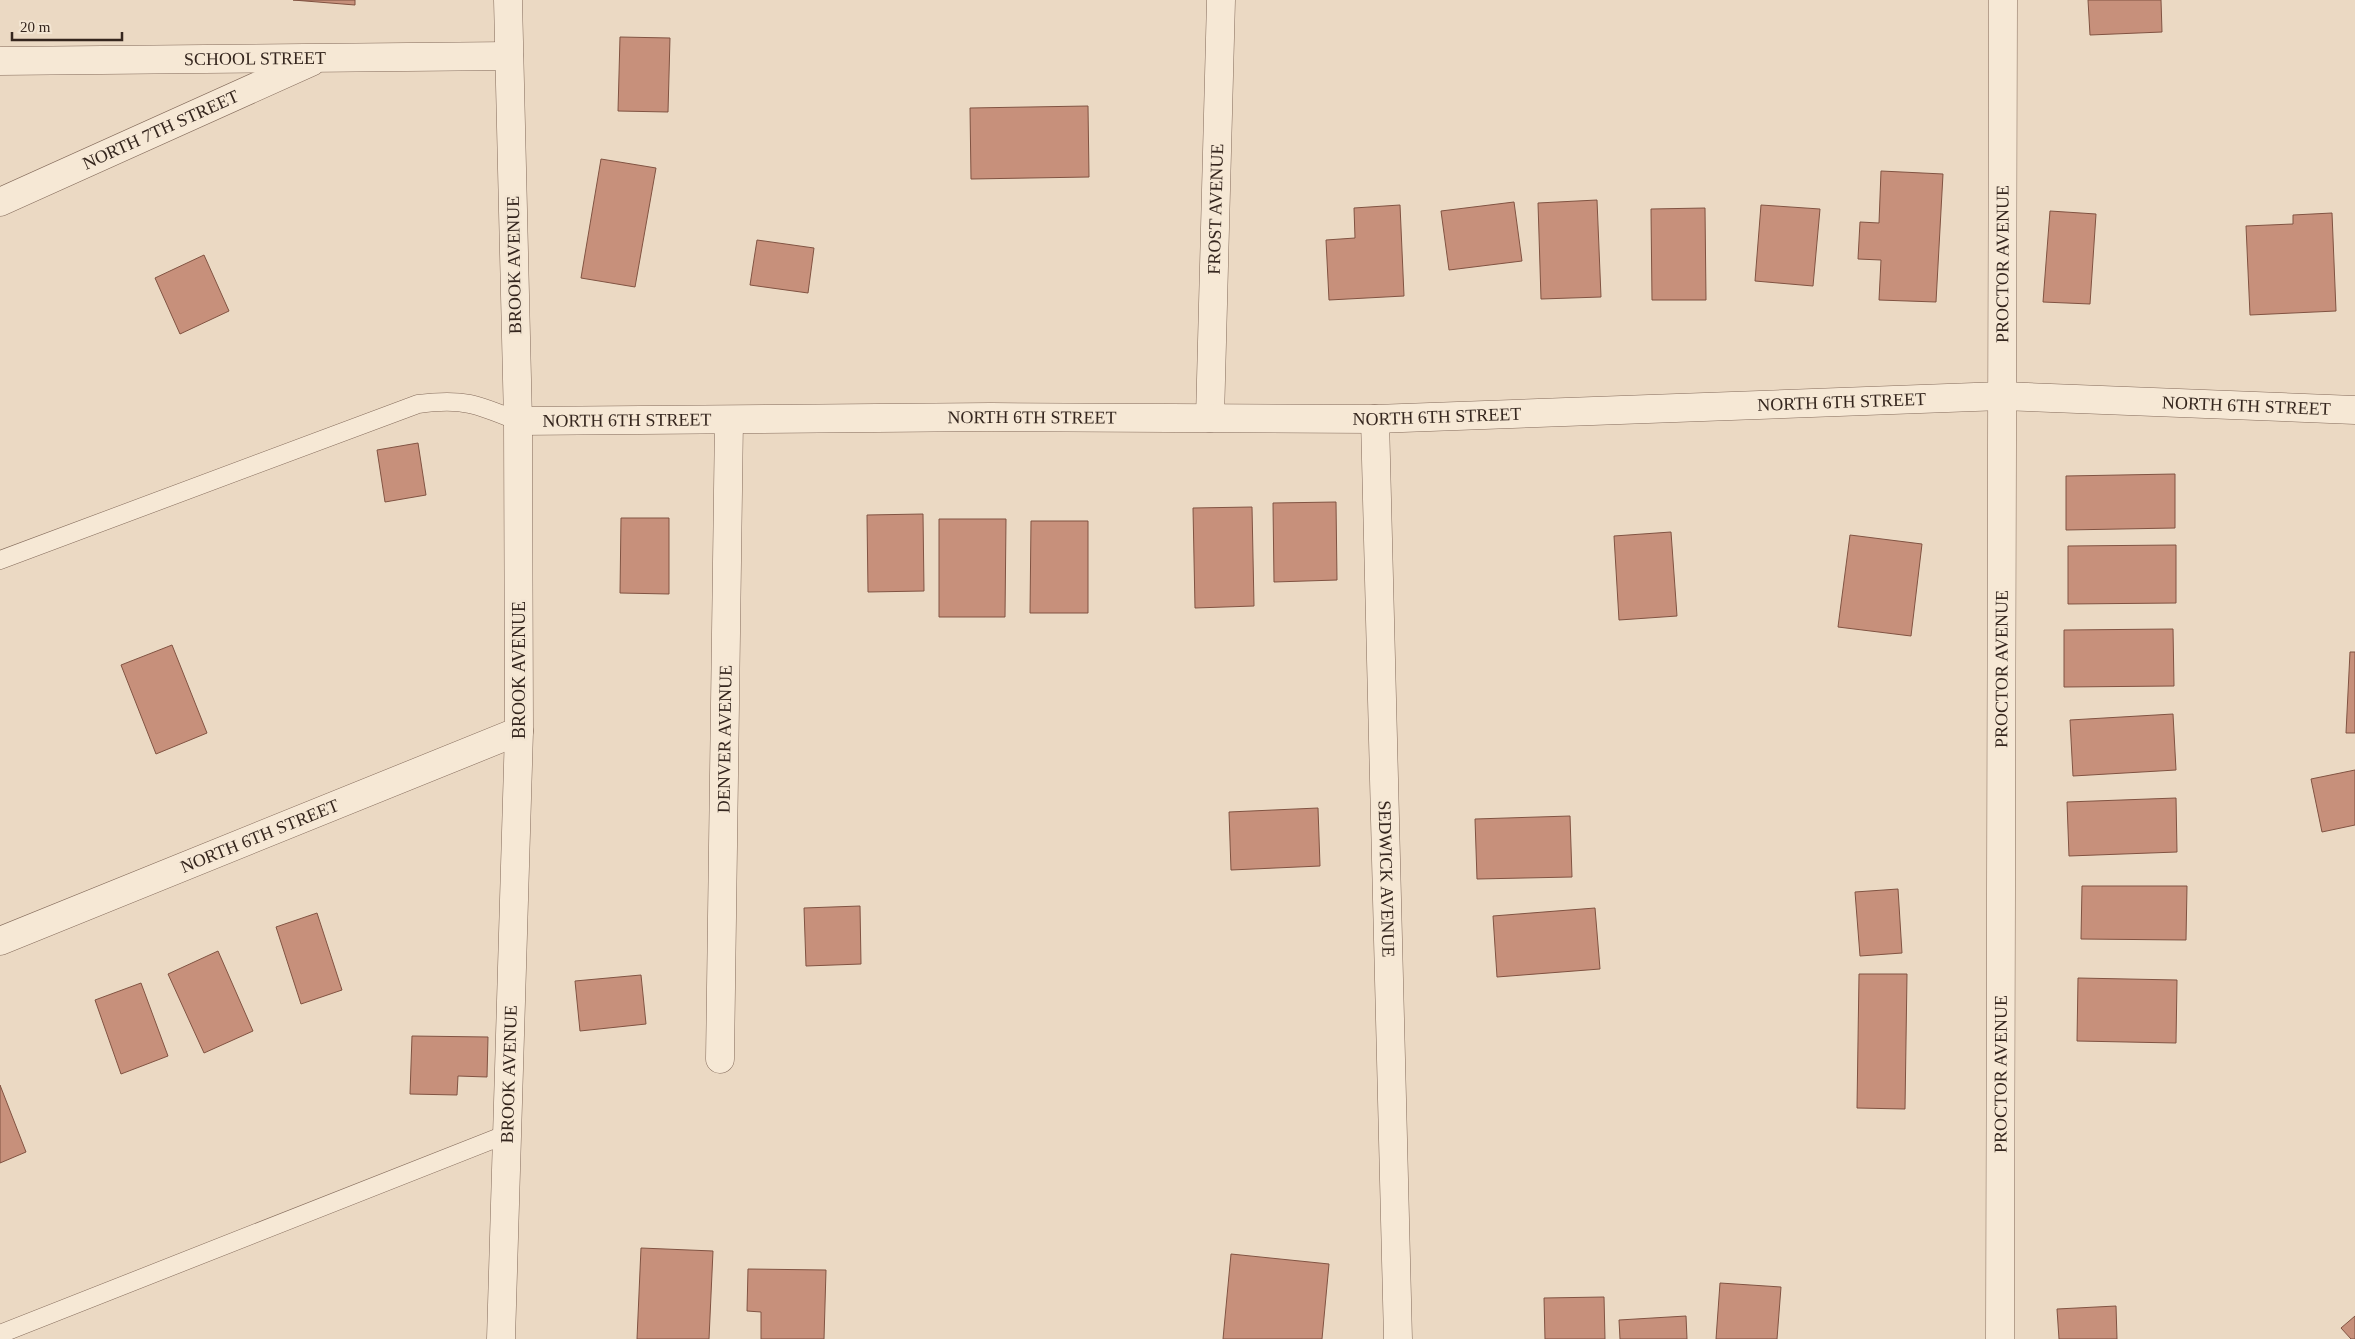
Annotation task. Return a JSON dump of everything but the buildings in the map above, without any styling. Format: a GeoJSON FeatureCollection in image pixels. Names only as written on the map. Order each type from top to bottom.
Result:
{"type":"FeatureCollection","features":[{"type":"Feature","properties":{"kind":"street","name":"BROOK AVENUE"},"geometry":{"type":"LineString","coordinates":[[502,1339],[519,731],[518,421],[508,0]]}},
{"type":"Feature","properties":{"kind":"street","name":"FROST AVENUE"},"geometry":{"type":"LineString","coordinates":[[1210,418],[1222,0]]}},
{"type":"Feature","properties":{"kind":"street","name":"PROCTOR AVENUE"},"geometry":{"type":"LineString","coordinates":[[2000,1339],[2003,0]]}},
{"type":"Feature","properties":{"kind":"street","name":"SCHOOL STREET"},"geometry":{"type":"LineString","coordinates":[[0,61],[509,56]]}},
{"type":"Feature","properties":{"kind":"street","name":"NORTH 7TH STREET"},"geometry":{"type":"LineString","coordinates":[[0,202],[321,58]]}},
{"type":"Feature","properties":{"kind":"street","name":"NORTH 6TH STREET"},"geometry":{"type":"LineString","coordinates":[[518,421],[991,417],[1375,419],[2002,396],[2355,410]]}},
{"type":"Feature","properties":{"kind":"street","name":"SEDWICK AVENUE"},"geometry":{"type":"LineString","coordinates":[[1375,419],[1398,1339]]}},
{"type":"Feature","properties":{"kind":"street","name":"DENVER AVENUE"},"geometry":{"type":"LineString","coordinates":[[720,1060],[730,420]]}},
{"type":"Feature","properties":{"kind":"street","name":"NORTH 6TH STREET"},"geometry":{"type":"LineString","coordinates":[[0,942],[519,731]]}},
{"type":"Feature","properties":{"kind":"lane"},"geometry":{"type":"LineString","coordinates":[[0,560],[418,404],[447,400],[477,404],[518,421]]}},
{"type":"Feature","properties":{"kind":"lane"},"geometry":{"type":"LineString","coordinates":[[0,1334],[508,1134]]}}]}
